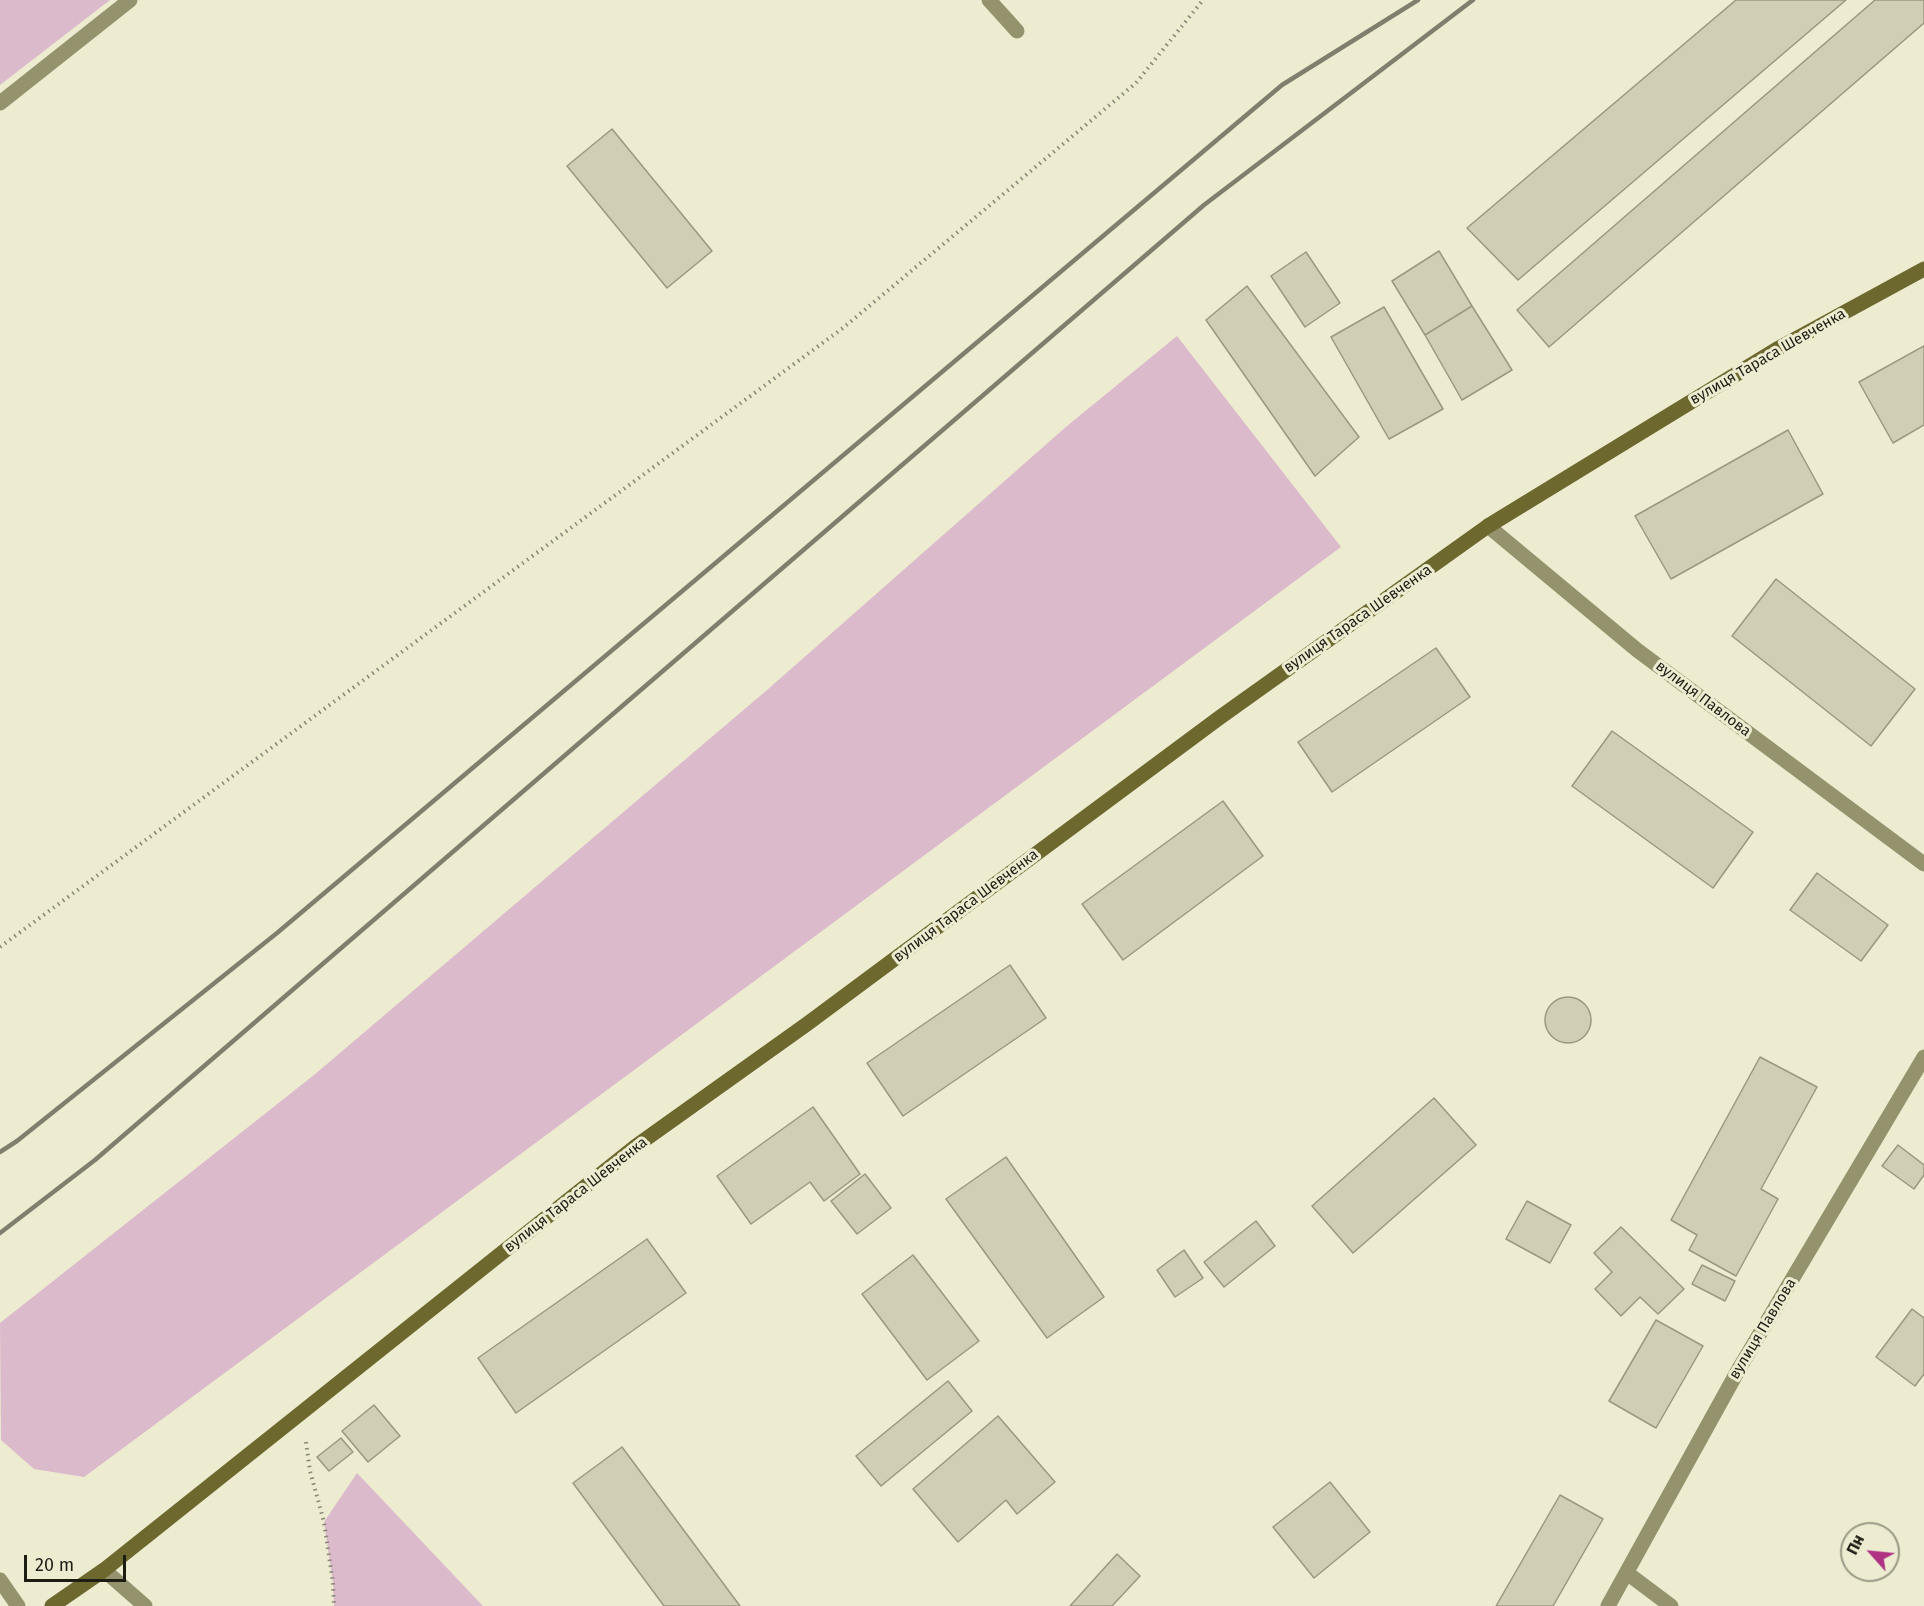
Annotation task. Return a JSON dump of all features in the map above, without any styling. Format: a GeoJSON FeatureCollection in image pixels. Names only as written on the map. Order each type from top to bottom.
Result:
{"type":"FeatureCollection","features":[{"type":"Feature","properties":{"kind":"main road","name":"вулиця Тараса Шевченка"},"geometry":{"type":"LineString","coordinates":[[52,1606],[104,1569],[636,1146],[816,1017],[1219,718],[1488,526],[1779,348],[1924,269]]}},
{"type":"Feature","properties":{"kind":"street"},"geometry":{"type":"LineString","coordinates":[[0,103],[130,0]]}},
{"type":"Feature","properties":{"kind":"street"},"geometry":{"type":"LineString","coordinates":[[989,0],[1017,31]]}},
{"type":"Feature","properties":{"kind":"street","name":"вулиця Павлова"},"geometry":{"type":"LineString","coordinates":[[1488,526],[1637,650],[1924,864]]}},
{"type":"Feature","properties":{"kind":"street","name":"вулиця Павлова"},"geometry":{"type":"LineString","coordinates":[[1608,1606],[1740,1367],[1924,1057]]}},
{"type":"Feature","properties":{"kind":"street"},"geometry":{"type":"LineString","coordinates":[[104,1569],[145,1606]]}},
{"type":"Feature","properties":{"kind":"street"},"geometry":{"type":"LineString","coordinates":[[1627,1573],[1671,1606]]}},
{"type":"Feature","properties":{"kind":"street"},"geometry":{"type":"LineString","coordinates":[[0,1580],[18,1606]]}},
{"type":"Feature","properties":{"kind":"path"},"geometry":{"type":"LineString","coordinates":[[0,947],[843,328],[1136,83],[1203,0]]}},
{"type":"Feature","properties":{"kind":"path"},"geometry":{"type":"LineString","coordinates":[[302,1411],[310,1471],[324,1522],[334,1606]]}},
{"type":"Feature","properties":{"kind":"shaded area"},"geometry":{"type":"Polygon","coordinates":[[[0,0],[110,0],[0,85],[0,0]]]}},
{"type":"Feature","properties":{"kind":"shaded area"},"geometry":{"type":"Polygon","coordinates":[[[1177,336],[1341,547],[84,1477],[34,1469],[1,1440],[0,1323],[314,1075],[767,690],[1067,426],[1177,336]]]}},
{"type":"Feature","properties":{"kind":"shaded area"},"geometry":{"type":"Polygon","coordinates":[[[357,1473],[483,1606],[334,1606],[324,1522],[357,1473]]]}},
{"type":"Feature","properties":{"kind":"building"},"geometry":{"type":"Polygon","coordinates":[[[1736,0],[1846,0],[1518,280],[1467,228],[1736,0]]]}},
{"type":"Feature","properties":{"kind":"building"},"geometry":{"type":"Polygon","coordinates":[[[1875,0],[1924,0],[1924,23],[1549,347],[1517,310],[1875,0]]]}},
{"type":"Feature","properties":{"kind":"building"},"geometry":{"type":"Polygon","coordinates":[[[612,129],[712,251],[667,288],[567,166],[612,129]]]}},
{"type":"Feature","properties":{"kind":"building"},"geometry":{"type":"Polygon","coordinates":[[[1439,251],[1472,306],[1425,335],[1392,281],[1439,251]]]}},
{"type":"Feature","properties":{"kind":"building"},"geometry":{"type":"Polygon","coordinates":[[[1306,252],[1340,303],[1305,327],[1271,276],[1306,252]]]}},
{"type":"Feature","properties":{"kind":"building"},"geometry":{"type":"Polygon","coordinates":[[[1247,286],[1359,437],[1315,476],[1206,320],[1247,286]]]}},
{"type":"Feature","properties":{"kind":"building"},"geometry":{"type":"Polygon","coordinates":[[[1472,306],[1512,370],[1462,400],[1425,335],[1472,306]]]}},
{"type":"Feature","properties":{"kind":"building"},"geometry":{"type":"Polygon","coordinates":[[[1384,307],[1443,409],[1389,439],[1331,337],[1384,307]]]}},
{"type":"Feature","properties":{"kind":"building"},"geometry":{"type":"Polygon","coordinates":[[[1924,346],[1924,425],[1893,443],[1859,382],[1924,346]]]}},
{"type":"Feature","properties":{"kind":"building"},"geometry":{"type":"Polygon","coordinates":[[[1788,430],[1823,494],[1671,579],[1635,516],[1788,430]]]}},
{"type":"Feature","properties":{"kind":"building"},"geometry":{"type":"Polygon","coordinates":[[[1776,579],[1915,689],[1871,746],[1732,636],[1776,579]]]}},
{"type":"Feature","properties":{"kind":"building"},"geometry":{"type":"Polygon","coordinates":[[[1436,648],[1470,697],[1332,792],[1298,742],[1436,648]]]}},
{"type":"Feature","properties":{"kind":"building"},"geometry":{"type":"Polygon","coordinates":[[[1612,731],[1753,832],[1713,888],[1572,786],[1612,731]]]}},
{"type":"Feature","properties":{"kind":"building"},"geometry":{"type":"Polygon","coordinates":[[[1223,801],[1263,856],[1123,960],[1082,904],[1223,801]]]}},
{"type":"Feature","properties":{"kind":"building"},"geometry":{"type":"Polygon","coordinates":[[[1817,873],[1888,925],[1861,961],[1790,910],[1817,873]]]}},
{"type":"Feature","properties":{"kind":"building"},"geometry":{"type":"Polygon","coordinates":[[[1010,965],[1046,1018],[903,1116],[867,1063],[1010,965]]]}},
{"type":"Feature","properties":{"kind":"building"},"geometry":{"type":"Polygon","coordinates":[[[1568,997],[1584,1004],[1591,1020],[1584,1036],[1568,1043],[1552,1036],[1545,1020],[1552,1004],[1568,997]]]}},
{"type":"Feature","properties":{"kind":"building"},"geometry":{"type":"Polygon","coordinates":[[[1760,1057],[1817,1087],[1761,1189],[1778,1199],[1736,1276],[1689,1250],[1697,1235],[1671,1220],[1760,1057]]]}},
{"type":"Feature","properties":{"kind":"building"},"geometry":{"type":"Polygon","coordinates":[[[1434,1098],[1476,1145],[1353,1253],[1312,1206],[1434,1098]]]}},
{"type":"Feature","properties":{"kind":"building"},"geometry":{"type":"Polygon","coordinates":[[[813,1107],[860,1174],[824,1201],[810,1182],[751,1224],[717,1176],[813,1107]]]}},
{"type":"Feature","properties":{"kind":"building"},"geometry":{"type":"Polygon","coordinates":[[[1898,1145],[1924,1165],[1924,1175],[1914,1189],[1882,1166],[1898,1145]]]}},
{"type":"Feature","properties":{"kind":"building"},"geometry":{"type":"Polygon","coordinates":[[[1006,1157],[1104,1297],[1047,1338],[946,1199],[1006,1157]]]}},
{"type":"Feature","properties":{"kind":"building"},"geometry":{"type":"Polygon","coordinates":[[[865,1174],[891,1208],[857,1234],[831,1201],[865,1174]]]}},
{"type":"Feature","properties":{"kind":"building"},"geometry":{"type":"Polygon","coordinates":[[[1527,1201],[1571,1225],[1550,1263],[1506,1239],[1527,1201]]]}},
{"type":"Feature","properties":{"kind":"building"},"geometry":{"type":"Polygon","coordinates":[[[1256,1221],[1275,1246],[1224,1287],[1204,1262],[1256,1221]]]}},
{"type":"Feature","properties":{"kind":"building"},"geometry":{"type":"Polygon","coordinates":[[[1621,1227],[1684,1289],[1658,1314],[1640,1297],[1621,1316],[1595,1289],[1612,1272],[1594,1253],[1621,1227]]]}},
{"type":"Feature","properties":{"kind":"building"},"geometry":{"type":"Polygon","coordinates":[[[647,1239],[686,1293],[516,1413],[478,1358],[647,1239]]]}},
{"type":"Feature","properties":{"kind":"building"},"geometry":{"type":"Polygon","coordinates":[[[1184,1250],[1203,1278],[1175,1297],[1157,1270],[1184,1250]]]}},
{"type":"Feature","properties":{"kind":"building"},"geometry":{"type":"Polygon","coordinates":[[[913,1255],[979,1341],[927,1380],[862,1294],[913,1255]]]}},
{"type":"Feature","properties":{"kind":"building"},"geometry":{"type":"Polygon","coordinates":[[[1702,1265],[1735,1281],[1725,1301],[1692,1284],[1702,1265]]]}},
{"type":"Feature","properties":{"kind":"building"},"geometry":{"type":"Polygon","coordinates":[[[1912,1309],[1924,1318],[1924,1374],[1915,1386],[1876,1357],[1912,1309]]]}},
{"type":"Feature","properties":{"kind":"building"},"geometry":{"type":"Polygon","coordinates":[[[1656,1320],[1703,1346],[1656,1428],[1609,1401],[1656,1320]]]}},
{"type":"Feature","properties":{"kind":"building"},"geometry":{"type":"Polygon","coordinates":[[[948,1381],[972,1411],[881,1486],[856,1456],[948,1381]]]}},
{"type":"Feature","properties":{"kind":"building"},"geometry":{"type":"Polygon","coordinates":[[[374,1405],[400,1436],[368,1462],[342,1431],[374,1405]]]}},
{"type":"Feature","properties":{"kind":"building"},"geometry":{"type":"Polygon","coordinates":[[[998,1416],[1055,1482],[1017,1514],[1006,1500],[958,1542],[913,1489],[998,1416]]]}},
{"type":"Feature","properties":{"kind":"building"},"geometry":{"type":"Polygon","coordinates":[[[341,1438],[353,1452],[329,1471],[317,1457],[341,1438]]]}},
{"type":"Feature","properties":{"kind":"building"},"geometry":{"type":"Polygon","coordinates":[[[622,1447],[740,1606],[664,1606],[573,1483],[622,1447]]]}},
{"type":"Feature","properties":{"kind":"building"},"geometry":{"type":"Polygon","coordinates":[[[1330,1482],[1370,1532],[1314,1578],[1273,1527],[1330,1482]]]}},
{"type":"Feature","properties":{"kind":"building"},"geometry":{"type":"Polygon","coordinates":[[[1560,1495],[1603,1519],[1553,1606],[1496,1606],[1560,1495]]]}},
{"type":"Feature","properties":{"kind":"building"},"geometry":{"type":"Polygon","coordinates":[[[1117,1554],[1140,1576],[1112,1606],[1070,1606],[1117,1554]]]}},
{"type":"Feature","properties":{"kind":"railway"},"geometry":{"type":"LineString","coordinates":[[0,1152],[17,1141],[277,933],[1282,85],[1418,0]]}},
{"type":"Feature","properties":{"kind":"railway"},"geometry":{"type":"LineString","coordinates":[[0,1233],[95,1160],[1204,205],[1473,0]]}}]}
